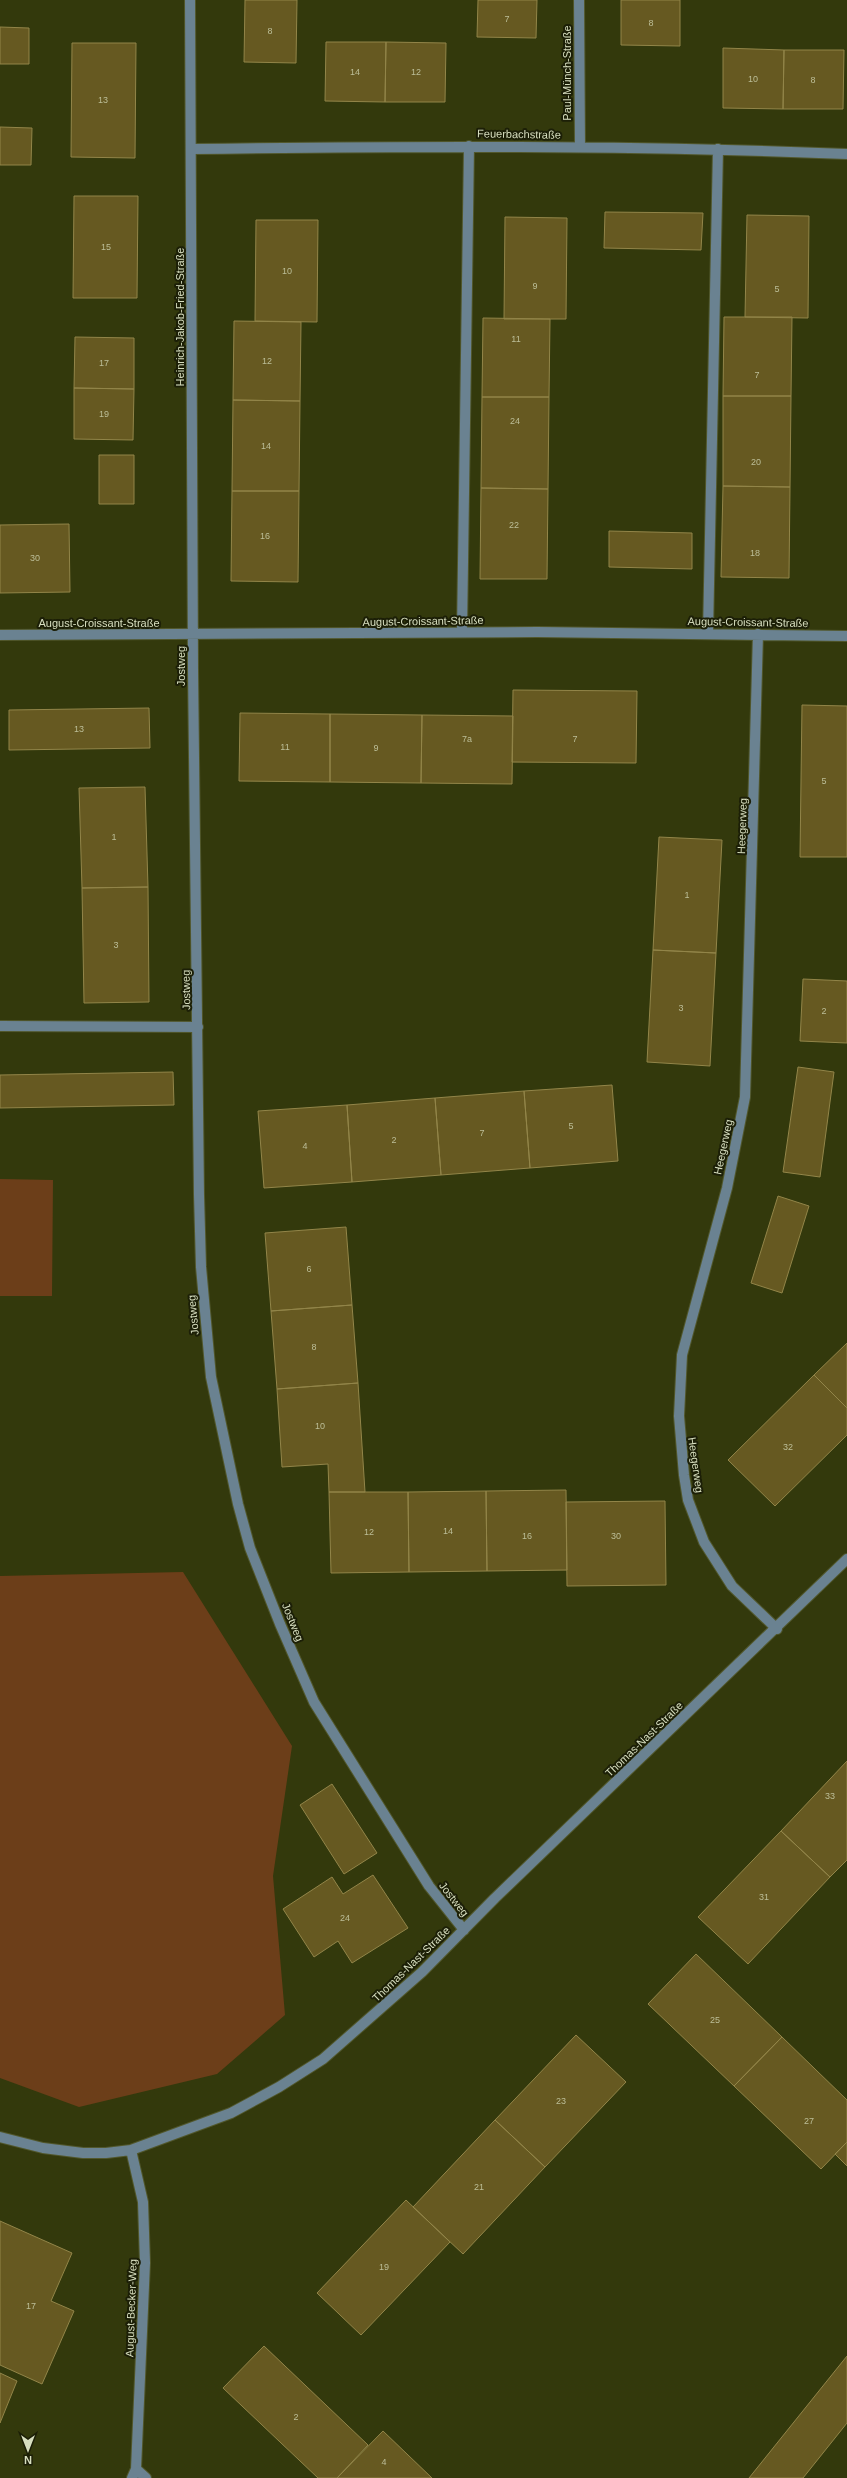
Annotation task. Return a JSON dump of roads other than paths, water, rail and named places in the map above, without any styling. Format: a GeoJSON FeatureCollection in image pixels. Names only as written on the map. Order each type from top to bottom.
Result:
{"type":"FeatureCollection","features":[{"type":"Feature","properties":{"kind":"street","name":"Heinrich-Jakob-Fried-Straße"},"geometry":{"type":"LineString","coordinates":[[190,0],[193,635]]}},
{"type":"Feature","properties":{"kind":"street","name":"Paul-Münch-Straße"},"geometry":{"type":"LineString","coordinates":[[579,0],[580,147]]}},
{"type":"Feature","properties":{"kind":"street","name":"Feuerbachstraße"},"geometry":{"type":"LineString","coordinates":[[191,149],[469,146],[718,149],[847,154]]}},
{"type":"Feature","properties":{"kind":"street"},"geometry":{"type":"LineString","coordinates":[[462,632],[469,146]]}},
{"type":"Feature","properties":{"kind":"street"},"geometry":{"type":"LineString","coordinates":[[708,633],[718,149]]}},
{"type":"Feature","properties":{"kind":"street","name":"August-Croissant-Straße"},"geometry":{"type":"LineString","coordinates":[[0,635],[193,635],[462,632],[708,633],[847,636]]}},
{"type":"Feature","properties":{"kind":"street","name":"Heegerweg"},"geometry":{"type":"LineString","coordinates":[[758,634],[745,1097],[727,1188],[682,1355],[678,1416],[688,1500],[704,1542],[732,1586],[777,1629]]}},
{"type":"Feature","properties":{"kind":"street","name":"Jostweg"},"geometry":{"type":"LineString","coordinates":[[193,635],[199,1195],[206,1322],[214,1392],[238,1504],[250,1548],[280,1624],[314,1702],[429,1886],[464,1930]]}},
{"type":"Feature","properties":{"kind":"street"},"geometry":{"type":"LineString","coordinates":[[0,1026],[198,1027]]}},
{"type":"Feature","properties":{"kind":"street","name":"Thomas-Nast-Straße"},"geometry":{"type":"LineString","coordinates":[[0,2137],[43,2148],[83,2153],[106,2154],[131,2150],[231,2114],[279,2088],[323,2059],[411,1982],[777,1629],[847,1559]]}},
{"type":"Feature","properties":{"kind":"street","name":"August-Becker-Weg"},"geometry":{"type":"LineString","coordinates":[[131,2150],[143,2202],[145,2263],[134,2473],[146,2478]]}}]}
